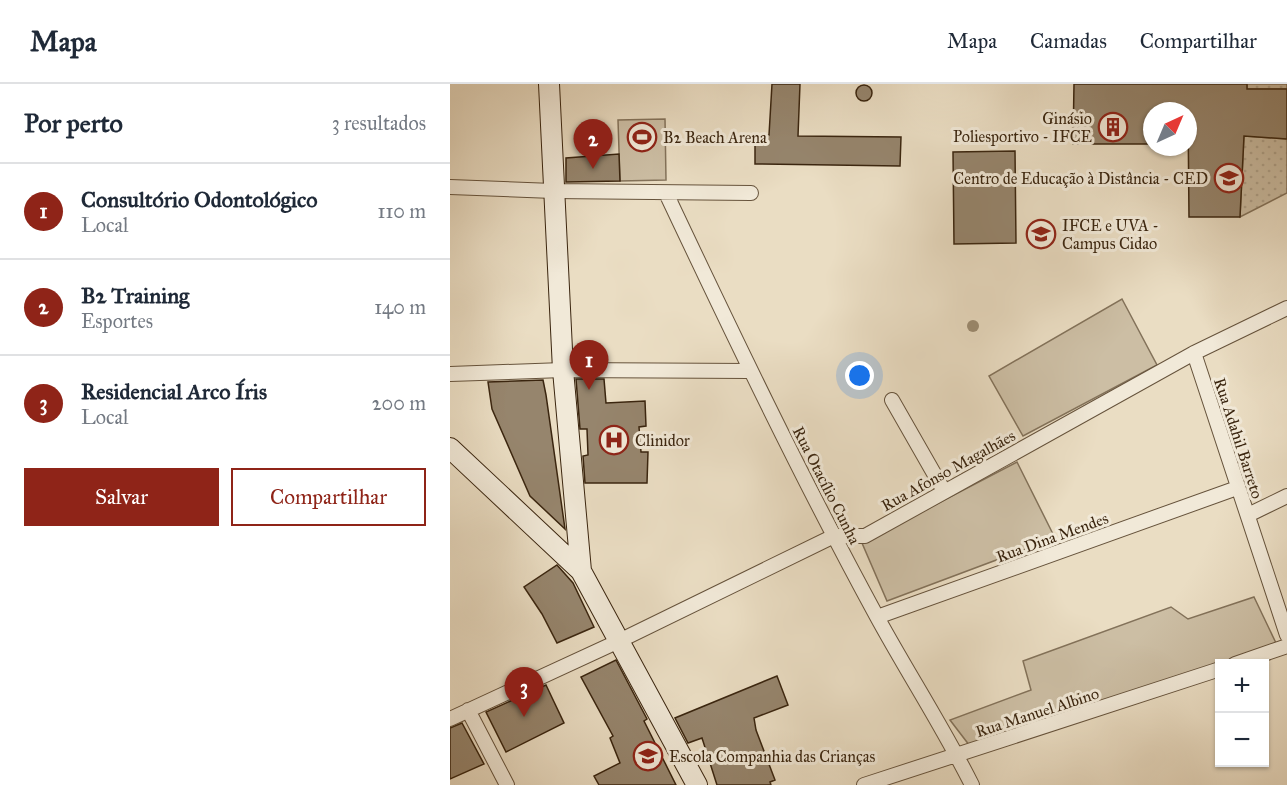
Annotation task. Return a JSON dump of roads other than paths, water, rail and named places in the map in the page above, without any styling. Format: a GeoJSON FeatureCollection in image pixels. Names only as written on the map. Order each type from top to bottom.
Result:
{"type":"FeatureCollection","features":[{"type":"Feature","properties":{"kind":"street"},"geometry":{"type":"LineString","coordinates":[[549,84],[563,370],[581,571]]}},
{"type":"Feature","properties":{"kind":"street"},"geometry":{"type":"LineString","coordinates":[[450,187],[553,191],[752,193]]}},
{"type":"Feature","properties":{"kind":"street","name":"Rua Otacílio Cunha"},"geometry":{"type":"LineString","coordinates":[[666,193],[750,371],[834,536],[972,785]]}},
{"type":"Feature","properties":{"kind":"street","name":"Rua Afonso Magalhães"},"geometry":{"type":"LineString","coordinates":[[450,719],[619,641],[834,536],[865,536],[1194,353],[1287,308]]}},
{"type":"Feature","properties":{"kind":"street","name":"Rua Adahil Barreto"},"geometry":{"type":"LineString","coordinates":[[1194,353],[1287,635]]}},
{"type":"Feature","properties":{"kind":"street"},"geometry":{"type":"LineString","coordinates":[[450,374],[563,370],[750,371]]}},
{"type":"Feature","properties":{"kind":"street"},"geometry":{"type":"LineString","coordinates":[[892,400],[944,491]]}},
{"type":"Feature","properties":{"kind":"street"},"geometry":{"type":"LineString","coordinates":[[450,448],[581,571],[697,785]]}},
{"type":"Feature","properties":{"kind":"street","name":"Rua Dina Mendes"},"geometry":{"type":"LineString","coordinates":[[877,617],[1237,488]]}},
{"type":"Feature","properties":{"kind":"street"},"geometry":{"type":"LineString","coordinates":[[1248,515],[1287,496]]}},
{"type":"Feature","properties":{"kind":"street"},"geometry":{"type":"LineString","coordinates":[[1247,659],[1287,646]]}},
{"type":"Feature","properties":{"kind":"street","name":"Rua Manuel Albino"},"geometry":{"type":"LineString","coordinates":[[864,785],[1215,671]]}},
{"type":"Feature","properties":{"kind":"street"},"geometry":{"type":"LineString","coordinates":[[468,710],[507,785]]}},
{"type":"Feature","properties":{"kind":"place","name":"Ginásio Poliesportivo - IFCE"},"geometry":{"type":"Point","coordinates":[1113,127]}},
{"type":"Feature","properties":{"kind":"place","name":"B2 Beach Arena"},"geometry":{"type":"Point","coordinates":[642,137]}},
{"type":"Feature","properties":{"kind":"place","name":"B2 Training"},"geometry":{"type":"Point","coordinates":[593,169]}},
{"type":"Feature","properties":{"kind":"place","name":"Centro de Educação à Distância - CED"},"geometry":{"type":"Point","coordinates":[1229,178]}},
{"type":"Feature","properties":{"kind":"place","name":"IFCE e UVA - Campus Cidao"},"geometry":{"type":"Point","coordinates":[1041,234]}},
{"type":"Feature","properties":{"kind":"place","name":"Consultório Odontológico"},"geometry":{"type":"Point","coordinates":[589,390]}},
{"type":"Feature","properties":{"kind":"place","name":"Clinidor"},"geometry":{"type":"Point","coordinates":[614,440]}},
{"type":"Feature","properties":{"kind":"place","name":"Residencial Arco Íris"},"geometry":{"type":"Point","coordinates":[524,717]}},
{"type":"Feature","properties":{"kind":"place","name":"Escola Companhia das Crianças"},"geometry":{"type":"Point","coordinates":[648,756]}}]}
